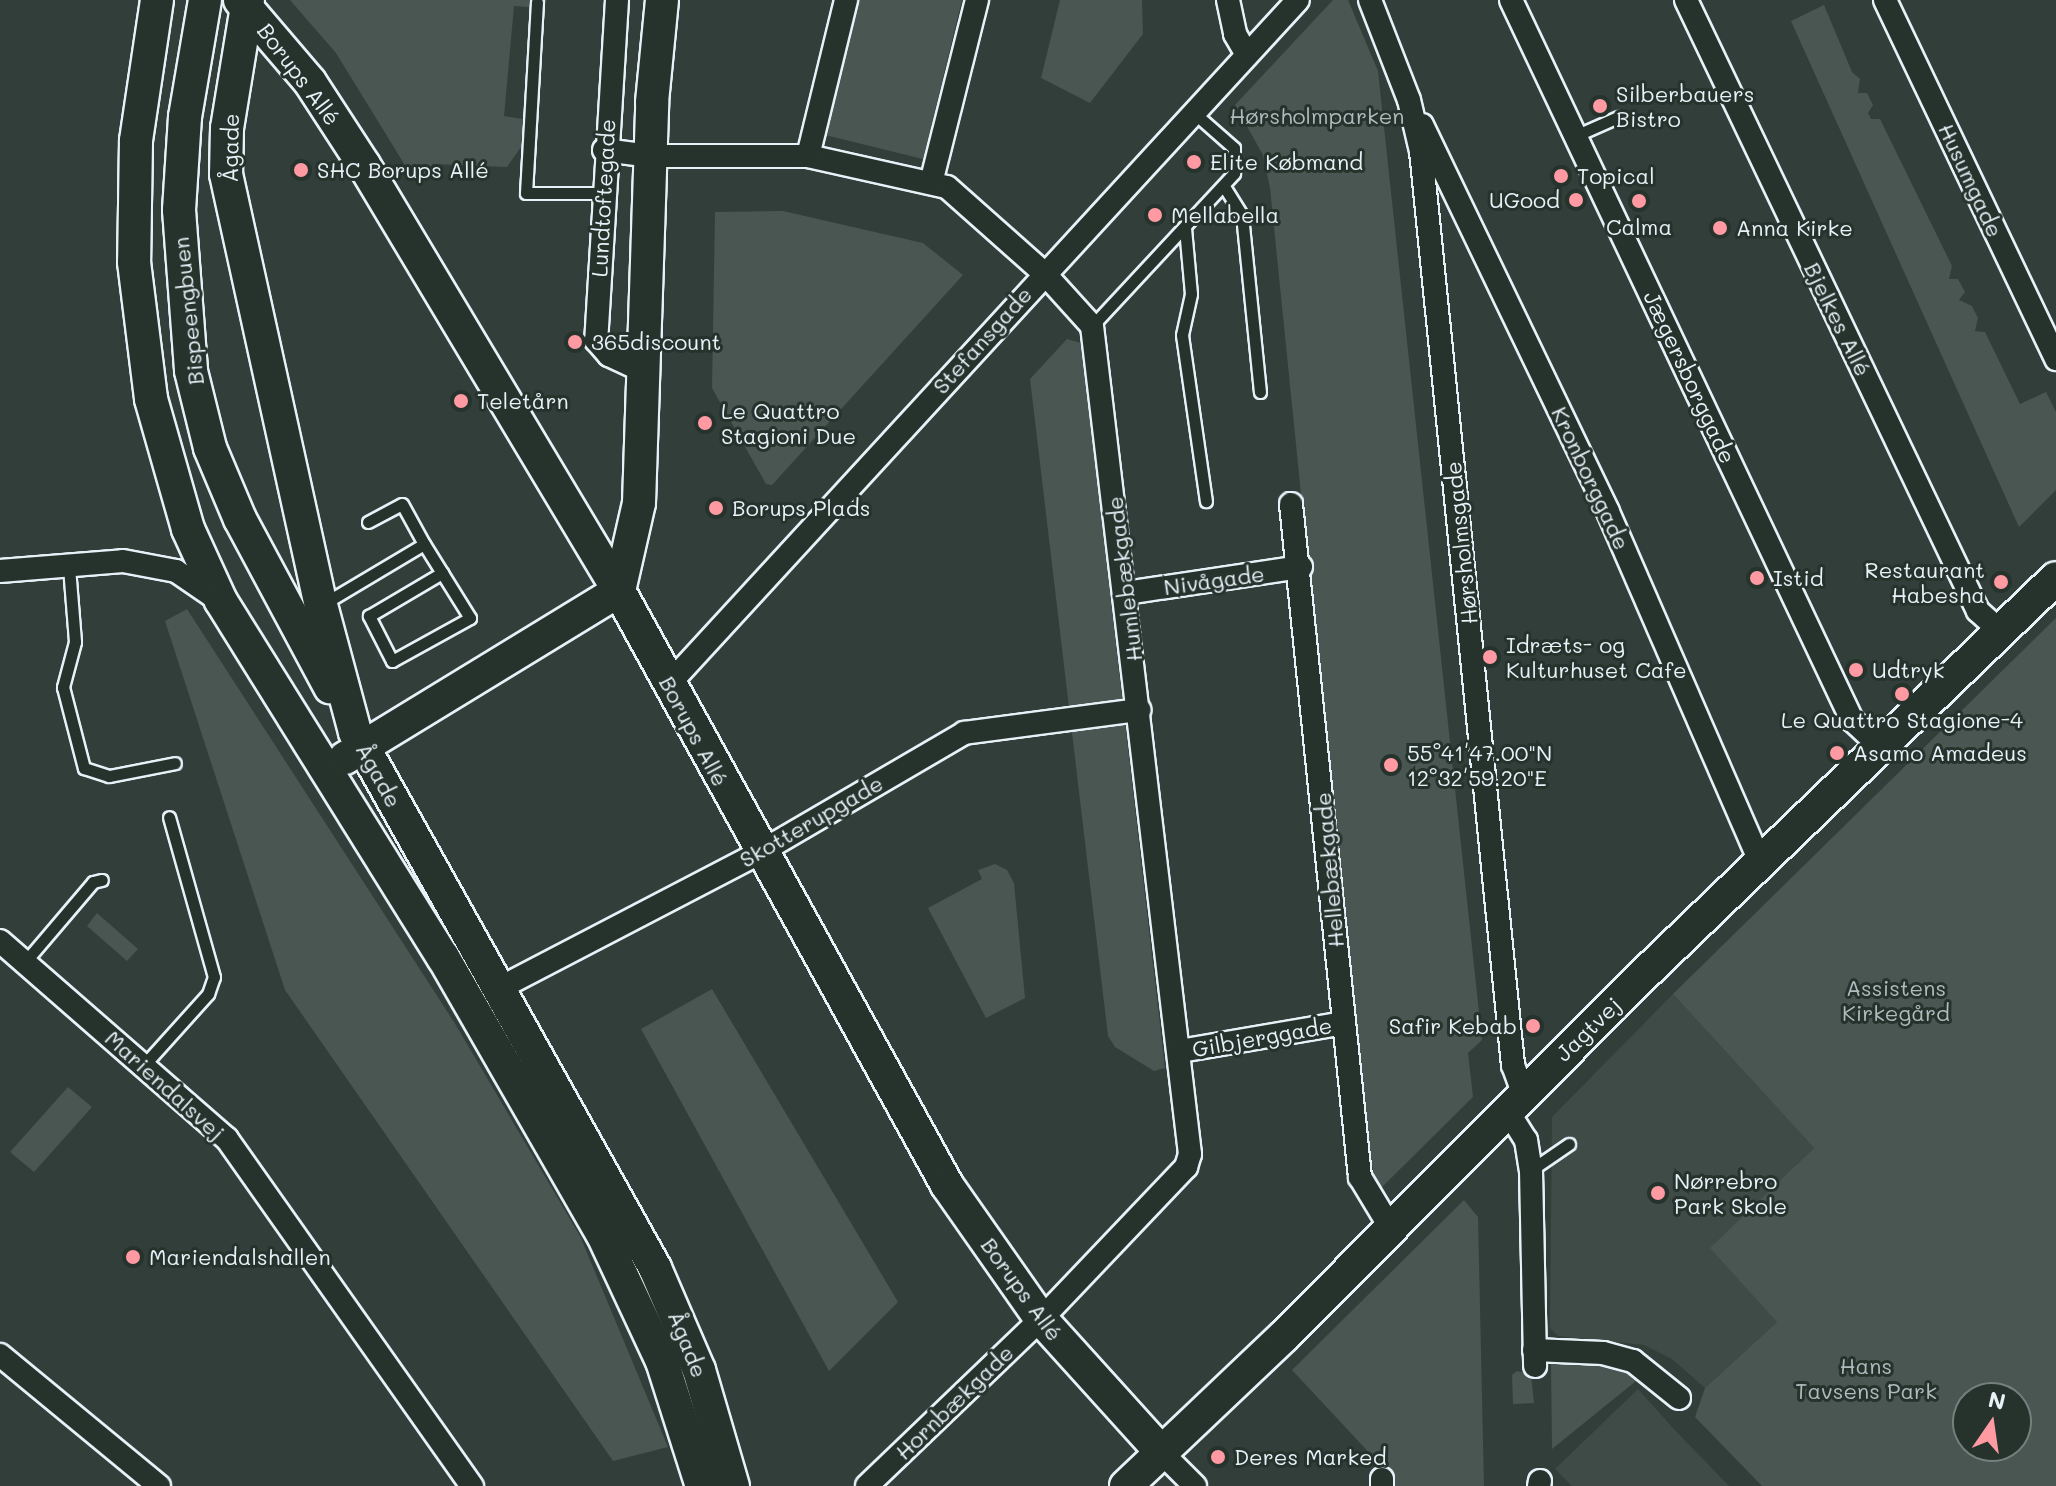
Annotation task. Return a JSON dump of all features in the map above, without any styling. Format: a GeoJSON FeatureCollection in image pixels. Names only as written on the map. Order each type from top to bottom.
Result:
{"type":"FeatureCollection","features":[{"type":"Feature","properties":{"kind":"street","name":"Ågade"},"geometry":{"type":"LineString","coordinates":[[157,0],[136,141],[134,262],[151,399],[171,477],[199,556],[221,601],[443,957],[602,1233],[662,1361],[702,1486]]}},
{"type":"Feature","properties":{"kind":"street","name":"Bispeengbuen"},"geometry":{"type":"LineString","coordinates":[[205,0],[185,117],[180,260],[191,371],[210,448],[240,519],[359,740]]}},
{"type":"Feature","properties":{"kind":"street","name":"Lundtoftegade"},"geometry":{"type":"LineString","coordinates":[[617,0],[604,150],[596,340],[609,355],[643,371]]}},
{"type":"Feature","properties":{"kind":"street","name":"Lundtoftegade"},"geometry":{"type":"LineString","coordinates":[[619,591],[639,503],[650,156],[662,0]]}},
{"type":"Feature","properties":{"kind":"street"},"geometry":{"type":"LineString","coordinates":[[808,156],[846,0]]}},
{"type":"Feature","properties":{"kind":"street"},"geometry":{"type":"LineString","coordinates":[[931,183],[977,0]]}},
{"type":"Feature","properties":{"kind":"street"},"geometry":{"type":"LineString","coordinates":[[1228,0],[1235,34],[1247,55]]}},
{"type":"Feature","properties":{"kind":"street","name":"Stefansgade"},"geometry":{"type":"LineString","coordinates":[[669,684],[1298,0]]}},
{"type":"Feature","properties":{"kind":"street","name":"Hørsholmsgade"},"geometry":{"type":"LineString","coordinates":[[1370,0],[1409,100],[1421,151],[1515,1101],[1531,1170],[1534,1358],[1603,1353],[1633,1361],[1679,1398]]}},
{"type":"Feature","properties":{"kind":"street","name":"Jægersborggade"},"geometry":{"type":"LineString","coordinates":[[1511,0],[1852,720],[1880,746]]}},
{"type":"Feature","properties":{"kind":"street","name":"Bjelkes Allé"},"geometry":{"type":"LineString","coordinates":[[1686,0],[1978,611],[2000,631]]}},
{"type":"Feature","properties":{"kind":"street","name":"Husumgade"},"geometry":{"type":"LineString","coordinates":[[1885,0],[2056,359]]}},
{"type":"Feature","properties":{"kind":"street","name":"Ågade"},"geometry":{"type":"LineString","coordinates":[[245,2],[226,174],[321,605],[359,740],[500,988],[676,1311],[703,1383],[733,1486]]}},
{"type":"Feature","properties":{"kind":"street","name":"Borups Allé"},"geometry":{"type":"LineString","coordinates":[[245,2],[310,82],[364,165],[619,591],[759,853],[947,1185],[1041,1319],[1161,1452]]}},
{"type":"Feature","properties":{"kind":"street","name":"Kronborggade"},"geometry":{"type":"LineString","coordinates":[[1409,100],[1452,179],[1608,512],[1760,861]]}},
{"type":"Feature","properties":{"kind":"street"},"geometry":{"type":"LineString","coordinates":[[604,150],[650,156],[808,156],[947,187],[1045,274],[1092,326]]}},
{"type":"Feature","properties":{"kind":"street","name":"Humlebækgade"},"geometry":{"type":"LineString","coordinates":[[1041,1319],[1186,1167],[1190,1154],[1092,326]]}},
{"type":"Feature","properties":{"kind":"street","name":"Hellebækgade"},"geometry":{"type":"LineString","coordinates":[[1291,504],[1301,567],[1360,1177],[1390,1227]]}},
{"type":"Feature","properties":{"kind":"street"},"geometry":{"type":"LineString","coordinates":[[0,571],[123,561],[176,571],[221,601]]}},
{"type":"Feature","properties":{"kind":"street","name":"Nivågade"},"geometry":{"type":"LineString","coordinates":[[1126,593],[1301,567]]}},
{"type":"Feature","properties":{"kind":"street","name":"Jagtvej"},"geometry":{"type":"LineString","coordinates":[[1126,1486],[1760,861],[2056,578]]}},
{"type":"Feature","properties":{"kind":"street"},"geometry":{"type":"LineString","coordinates":[[325,769],[359,740],[619,591]]}},
{"type":"Feature","properties":{"kind":"street","name":"Skotterupgade"},"geometry":{"type":"LineString","coordinates":[[500,988],[759,853],[964,733],[1139,710]]}},
{"type":"Feature","properties":{"kind":"street","name":"Mariendalsvej"},"geometry":{"type":"LineString","coordinates":[[0,941],[227,1139],[472,1486]]}},
{"type":"Feature","properties":{"kind":"street","name":"Gilbjerggade"},"geometry":{"type":"LineString","coordinates":[[1180,1051],[1343,1023]]}},
{"type":"Feature","properties":{"kind":"street","name":"Hornbækgade"},"geometry":{"type":"LineString","coordinates":[[867,1486],[1041,1319]]}},
{"type":"Feature","properties":{"kind":"street"},"geometry":{"type":"LineString","coordinates":[[0,1355],[159,1486]]}},
{"type":"Feature","properties":{"kind":"street"},"geometry":{"type":"LineString","coordinates":[[1161,1452],[1195,1486]]}},
{"type":"Feature","properties":{"kind":"lane"},"geometry":{"type":"LineString","coordinates":[[537,2],[526,193],[602,193]]}},
{"type":"Feature","properties":{"kind":"lane"},"geometry":{"type":"LineString","coordinates":[[1092,326],[1225,188],[1234,173],[1234,148],[1193,111]]}},
{"type":"Feature","properties":{"kind":"lane"},"geometry":{"type":"LineString","coordinates":[[1575,136],[1618,117]]}},
{"type":"Feature","properties":{"kind":"lane"},"geometry":{"type":"LineString","coordinates":[[1225,188],[1242,215],[1260,392]]}},
{"type":"Feature","properties":{"kind":"lane"},"geometry":{"type":"LineString","coordinates":[[1185,228],[1191,294],[1182,335],[1206,501]]}},
{"type":"Feature","properties":{"kind":"lane"},"geometry":{"type":"LineString","coordinates":[[368,522],[402,504],[470,618],[392,661],[369,616],[442,573]]}},
{"type":"Feature","properties":{"kind":"lane"},"geometry":{"type":"LineString","coordinates":[[321,605],[424,544]]}},
{"type":"Feature","properties":{"kind":"lane"},"geometry":{"type":"LineString","coordinates":[[69,567],[75,642],[63,687],[84,768],[109,776],[175,763]]}},
{"type":"Feature","properties":{"kind":"lane"},"geometry":{"type":"LineString","coordinates":[[144,1065],[208,994],[214,977],[169,817]]}},
{"type":"Feature","properties":{"kind":"lane"},"geometry":{"type":"LineString","coordinates":[[25,962],[93,882],[102,880]]}},
{"type":"Feature","properties":{"kind":"lane"},"geometry":{"type":"LineString","coordinates":[[1531,1170],[1569,1144]]}},
{"type":"Feature","properties":{"kind":"shaded area","name":"Nørrebro Park Skole"},"geometry":{"type":"Polygon","coordinates":[[[1673,994],[1814,1148],[1795,1166],[1777,1322],[1705,1388],[1672,1359],[1644,1345],[1558,1336],[1550,1328],[1552,1117],[1673,994]]]}},
{"type":"Feature","properties":{"kind":"shaded area"},"geometry":{"type":"Polygon","coordinates":[[[1638,1389],[1729,1486],[1572,1486],[1555,1469],[1638,1389]]]}},
{"type":"Feature","properties":{"kind":"green space"},"geometry":{"type":"Polygon","coordinates":[[[290,0],[547,0],[542,8],[514,6],[504,116],[523,119],[521,147],[507,167],[432,164],[431,179],[414,180],[336,53],[290,0]]]}},
{"type":"Feature","properties":{"kind":"green space"},"geometry":{"type":"Polygon","coordinates":[[[858,0],[962,0],[923,159],[825,135],[858,0]]]}},
{"type":"Feature","properties":{"kind":"green space"},"geometry":{"type":"Polygon","coordinates":[[[1060,0],[1142,0],[1143,34],[1090,103],[1041,78],[1060,0]]]}},
{"type":"Feature","properties":{"kind":"green space","name":"Hørsholmparken"},"geometry":{"type":"Polygon","coordinates":[[[1333,0],[1348,0],[1378,71],[1482,1040],[1468,1053],[1473,1097],[1377,1192],[1365,1125],[1270,188],[1263,155],[1235,105],[1333,0]]]}},
{"type":"Feature","properties":{"kind":"green space"},"geometry":{"type":"Polygon","coordinates":[[[1824,5],[1852,72],[1860,79],[1858,93],[1867,93],[1873,105],[1868,113],[1871,119],[1880,119],[1952,266],[1949,279],[1958,279],[1965,292],[1959,300],[1972,306],[1978,318],[1975,331],[1985,332],[2020,404],[2046,392],[2056,412],[2056,490],[2019,527],[1791,21],[1824,5]]]}},
{"type":"Feature","properties":{"kind":"green space"},"geometry":{"type":"Polygon","coordinates":[[[783,211],[923,243],[963,275],[772,485],[766,484],[712,388],[715,212],[783,211]]]}},
{"type":"Feature","properties":{"kind":"green space"},"geometry":{"type":"Polygon","coordinates":[[[1067,339],[1081,343],[1165,1068],[1154,1071],[1115,1047],[1108,1036],[1030,379],[1067,339]]]}},
{"type":"Feature","properties":{"kind":"green space"},"geometry":{"type":"Polygon","coordinates":[[[187,609],[454,1022],[580,1236],[668,1447],[613,1461],[285,990],[165,621],[187,609]]]}},
{"type":"Feature","properties":{"kind":"green space","name":"Assistens Kirkegård"},"geometry":{"type":"Polygon","coordinates":[[[2056,618],[2056,1486],[1762,1486],[1695,1417],[1705,1388],[1777,1322],[1710,1248],[1814,1148],[1673,994],[2056,618]]]}},
{"type":"Feature","properties":{"kind":"green space"},"geometry":{"type":"Polygon","coordinates":[[[995,864],[1007,870],[1014,883],[1025,998],[986,1018],[928,908],[982,879],[978,870],[995,864]]]}},
{"type":"Feature","properties":{"kind":"green space"},"geometry":{"type":"Polygon","coordinates":[[[97,913],[138,949],[127,961],[87,926],[97,913]]]}},
{"type":"Feature","properties":{"kind":"green space"},"geometry":{"type":"Polygon","coordinates":[[[712,989],[898,1302],[829,1371],[641,1029],[712,989]]]}},
{"type":"Feature","properties":{"kind":"green space"},"geometry":{"type":"Polygon","coordinates":[[[68,1087],[92,1107],[34,1172],[10,1152],[68,1087]]]}},
{"type":"Feature","properties":{"kind":"green space"},"geometry":{"type":"Polygon","coordinates":[[[1464,1200],[1478,1217],[1484,1486],[1390,1486],[1389,1474],[1292,1370],[1464,1200]]]}},
{"type":"Feature","properties":{"kind":"green space"},"geometry":{"type":"Polygon","coordinates":[[[1594,1362],[1628,1370],[1667,1397],[1666,1402],[1636,1381],[1552,1449],[1551,1364],[1594,1362]]]}},
{"type":"Feature","properties":{"kind":"green space"},"geometry":{"type":"Polygon","coordinates":[[[1517,1371],[1531,1375],[1534,1403],[1513,1404],[1512,1375],[1517,1371]]]}},
{"type":"Feature","properties":{"kind":"place","name":"Silberbauers Bistro"},"geometry":{"type":"Point","coordinates":[1600,106]}},
{"type":"Feature","properties":{"kind":"place","name":"Elite Købmand"},"geometry":{"type":"Point","coordinates":[1194,162]}},
{"type":"Feature","properties":{"kind":"place","name":"SHC Borups Allé"},"geometry":{"type":"Point","coordinates":[301,170]}},
{"type":"Feature","properties":{"kind":"place","name":"Topical"},"geometry":{"type":"Point","coordinates":[1561,176]}},
{"type":"Feature","properties":{"kind":"place","name":"UGood"},"geometry":{"type":"Point","coordinates":[1576,200]}},
{"type":"Feature","properties":{"kind":"place","name":"Calma"},"geometry":{"type":"Point","coordinates":[1639,201]}},
{"type":"Feature","properties":{"kind":"place","name":"Mellabella"},"geometry":{"type":"Point","coordinates":[1155,215]}},
{"type":"Feature","properties":{"kind":"place","name":"Anna Kirke"},"geometry":{"type":"Point","coordinates":[1720,228]}},
{"type":"Feature","properties":{"kind":"place","name":"365discount"},"geometry":{"type":"Point","coordinates":[575,342]}},
{"type":"Feature","properties":{"kind":"place","name":"Teletårn"},"geometry":{"type":"Point","coordinates":[461,401]}},
{"type":"Feature","properties":{"kind":"place","name":"Le Quattro Stagioni Due"},"geometry":{"type":"Point","coordinates":[705,423]}},
{"type":"Feature","properties":{"kind":"place","name":"Borups Plads"},"geometry":{"type":"Point","coordinates":[716,508]}},
{"type":"Feature","properties":{"kind":"place","name":"Istid"},"geometry":{"type":"Point","coordinates":[1757,578]}},
{"type":"Feature","properties":{"kind":"place","name":"Restaurant Habesha"},"geometry":{"type":"Point","coordinates":[2001,582]}},
{"type":"Feature","properties":{"kind":"place","name":"Idræts- og Kulturhuset Cafe"},"geometry":{"type":"Point","coordinates":[1490,657]}},
{"type":"Feature","properties":{"kind":"place","name":"Udtryk"},"geometry":{"type":"Point","coordinates":[1856,670]}},
{"type":"Feature","properties":{"kind":"place","name":"Le Quattro Stagione-4"},"geometry":{"type":"Point","coordinates":[1902,694]}},
{"type":"Feature","properties":{"kind":"place","name":"Asamo Amadeus"},"geometry":{"type":"Point","coordinates":[1837,753]}},
{"type":"Feature","properties":{"kind":"place","name":"55°41′47.00\"N 12°32′59.20\"E"},"geometry":{"type":"Point","coordinates":[1391,765]}},
{"type":"Feature","properties":{"kind":"place","name":"Safir Kebab"},"geometry":{"type":"Point","coordinates":[1533,1026]}},
{"type":"Feature","properties":{"kind":"place","name":"Nørrebro Park Skole"},"geometry":{"type":"Point","coordinates":[1658,1193]}},
{"type":"Feature","properties":{"kind":"place","name":"Mariendalshallen"},"geometry":{"type":"Point","coordinates":[133,1257]}},
{"type":"Feature","properties":{"kind":"place","name":"Deres Marked"},"geometry":{"type":"Point","coordinates":[1218,1457]}},
{"type":"Feature","properties":{"kind":"park label","name":"Hans Tavsens Park"},"geometry":{"type":"Point","coordinates":[1866,1378]}}]}
